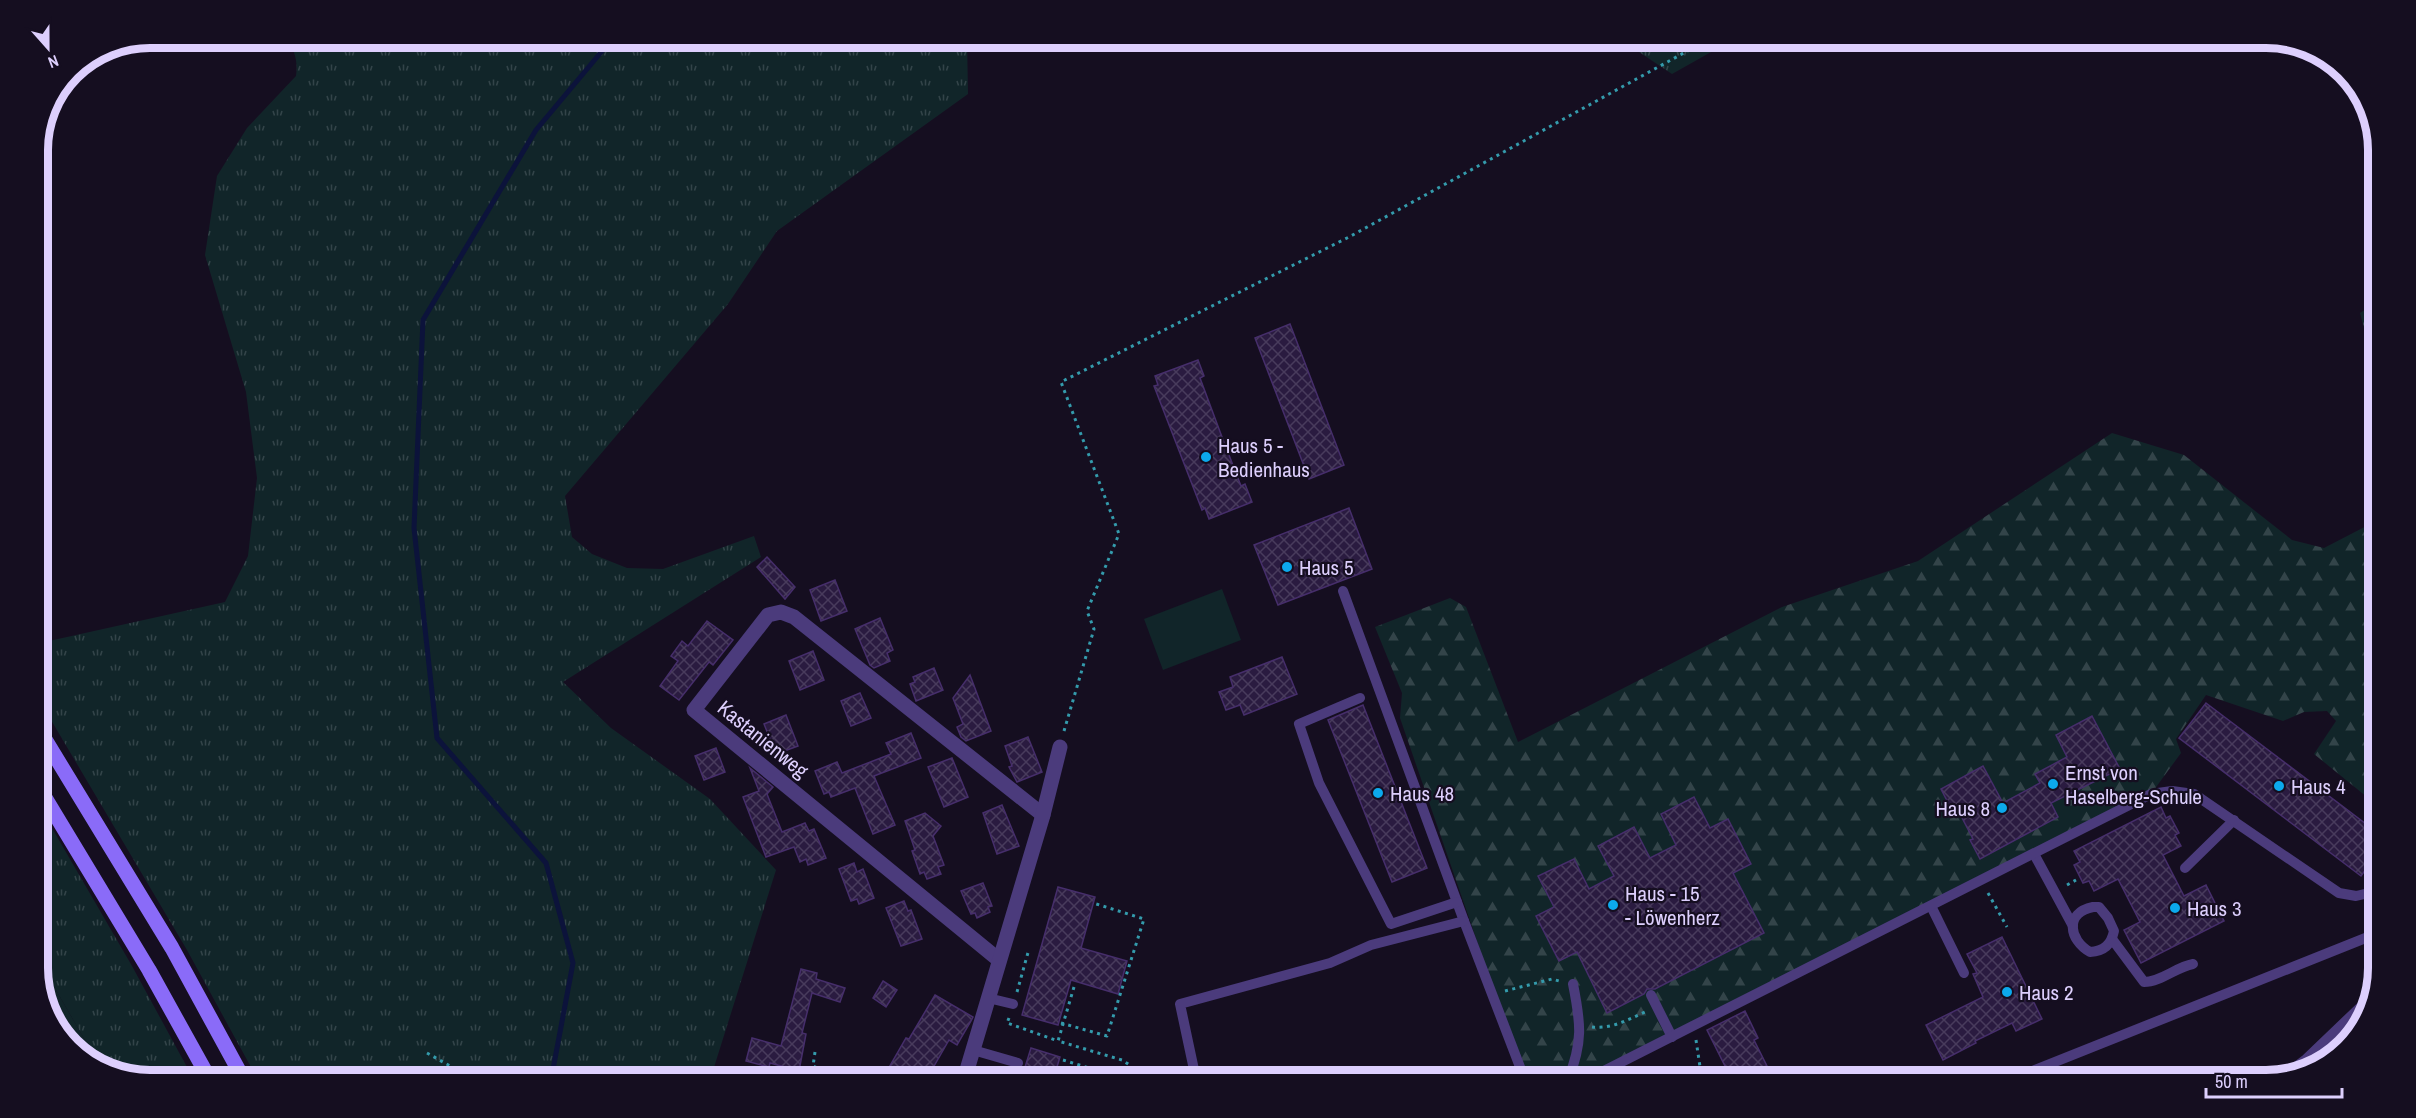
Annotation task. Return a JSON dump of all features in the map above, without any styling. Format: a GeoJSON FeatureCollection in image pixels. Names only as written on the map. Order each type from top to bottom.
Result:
{"type":"FeatureCollection","features":[{"type":"Feature","properties":{"kind":"main road"},"geometry":{"type":"LineString","coordinates":[[48,745],[171,948],[238,1070]]}},
{"type":"Feature","properties":{"kind":"main road"},"geometry":{"type":"LineString","coordinates":[[48,803],[149,970],[204,1070]]}},
{"type":"Feature","properties":{"kind":"street","name":"Kastanienweg"},"geometry":{"type":"LineString","coordinates":[[999,960],[694,710],[768,615],[781,612],[794,616],[1043,815]]}},
{"type":"Feature","properties":{"kind":"street"},"geometry":{"type":"LineString","coordinates":[[967,1070],[1043,815],[1059,747]]}},
{"type":"Feature","properties":{"kind":"lane"},"geometry":{"type":"LineString","coordinates":[[1343,591],[1521,1070]]}},
{"type":"Feature","properties":{"kind":"lane"},"geometry":{"type":"LineString","coordinates":[[1360,698],[1299,724],[1319,783],[1391,924],[1457,902]]}},
{"type":"Feature","properties":{"kind":"lane"},"geometry":{"type":"LineString","coordinates":[[1606,1070],[2151,794],[2172,790],[2194,794],[2339,893],[2356,896],[2368,892]]}},
{"type":"Feature","properties":{"kind":"lane"},"geometry":{"type":"LineString","coordinates":[[2185,868],[2234,820]]}},
{"type":"Feature","properties":{"kind":"lane"},"geometry":{"type":"LineString","coordinates":[[2034,854],[2073,927],[2080,946],[2090,952],[2104,949],[2112,939],[2114,931],[2099,907],[2079,912],[2074,917],[2073,927]]}},
{"type":"Feature","properties":{"kind":"lane"},"geometry":{"type":"LineString","coordinates":[[1930,906],[1964,973]]}},
{"type":"Feature","properties":{"kind":"lane"},"geometry":{"type":"LineString","coordinates":[[1194,1070],[1180,1004],[1330,963],[1371,945],[1464,921]]}},
{"type":"Feature","properties":{"kind":"lane"},"geometry":{"type":"LineString","coordinates":[[2035,1070],[2368,937]]}},
{"type":"Feature","properties":{"kind":"lane"},"geometry":{"type":"LineString","coordinates":[[2112,939],[2144,982],[2151,982],[2193,964]]}},
{"type":"Feature","properties":{"kind":"lane"},"geometry":{"type":"LineString","coordinates":[[1572,1070],[1576,1059],[1581,1026],[1573,984]]}},
{"type":"Feature","properties":{"kind":"lane"},"geometry":{"type":"LineString","coordinates":[[1651,995],[1672,1037]]}},
{"type":"Feature","properties":{"kind":"lane"},"geometry":{"type":"LineString","coordinates":[[988,998],[1013,1004]]}},
{"type":"Feature","properties":{"kind":"lane"},"geometry":{"type":"LineString","coordinates":[[2302,1063],[2359,1009]]}},
{"type":"Feature","properties":{"kind":"lane"},"geometry":{"type":"LineString","coordinates":[[2326,1042],[2329,1049]]}},
{"type":"Feature","properties":{"kind":"lane"},"geometry":{"type":"LineString","coordinates":[[973,1050],[1018,1063]]}},
{"type":"Feature","properties":{"kind":"path"},"geometry":{"type":"LineString","coordinates":[[1059,747],[1094,629],[1087,611],[1119,534],[1060,382],[1349,237],[1693,48]]}},
{"type":"Feature","properties":{"kind":"path"},"geometry":{"type":"LineString","coordinates":[[1982,880],[2007,927]]}},
{"type":"Feature","properties":{"kind":"path"},"geometry":{"type":"LineString","coordinates":[[1062,1023],[1107,1036],[1144,919],[1093,903]]}},
{"type":"Feature","properties":{"kind":"path"},"geometry":{"type":"LineString","coordinates":[[1029,949],[1007,1023],[1122,1060],[1133,1070]]}},
{"type":"Feature","properties":{"kind":"path"},"geometry":{"type":"LineString","coordinates":[[1492,994],[1552,979],[1573,984]]}},
{"type":"Feature","properties":{"kind":"path"},"geometry":{"type":"LineString","coordinates":[[1058,1041],[1074,987]]}},
{"type":"Feature","properties":{"kind":"path"},"geometry":{"type":"LineString","coordinates":[[1581,1026],[1601,1028],[1618,1024],[1656,1006]]}},
{"type":"Feature","properties":{"kind":"path"},"geometry":{"type":"LineString","coordinates":[[1693,1026],[1700,1070]]}},
{"type":"Feature","properties":{"kind":"path"},"geometry":{"type":"LineString","coordinates":[[815,1052],[813,1066],[822,1070]]}},
{"type":"Feature","properties":{"kind":"path"},"geometry":{"type":"LineString","coordinates":[[427,1053],[457,1070]]}},
{"type":"Feature","properties":{"kind":"path"},"geometry":{"type":"LineString","coordinates":[[1063,1060],[1095,1070]]}},
{"type":"Feature","properties":{"kind":"green space"},"geometry":{"type":"Polygon","coordinates":[[[292,48],[967,48],[968,94],[777,231],[728,304],[565,496],[572,537],[592,554],[627,568],[663,569],[754,536],[761,557],[563,682],[611,728],[710,799],[776,870],[713,1070],[253,1070],[187,950],[48,715],[48,641],[225,602],[248,556],[257,478],[246,392],[205,255],[217,176],[247,128],[296,76],[292,48]]]}},
{"type":"Feature","properties":{"kind":"green space"},"geometry":{"type":"Polygon","coordinates":[[[1646,48],[1718,48],[1672,74],[1639,52],[1646,48]]]}},
{"type":"Feature","properties":{"kind":"green space"},"geometry":{"type":"Polygon","coordinates":[[[2368,308],[2368,343],[2360,313],[2368,308]]]}},
{"type":"Feature","properties":{"kind":"green space"},"geometry":{"type":"Polygon","coordinates":[[[2112,433],[2184,455],[2292,540],[2324,548],[2368,525],[2368,798],[2314,754],[2336,721],[2327,711],[2304,712],[2283,721],[2206,695],[2176,739],[2181,753],[2151,794],[1606,1070],[1522,1070],[1400,718],[1402,693],[1375,627],[1450,598],[1466,607],[1518,742],[1782,607],[1918,561],[2112,433]]]}},
{"type":"Feature","properties":{"kind":"green space"},"geometry":{"type":"Polygon","coordinates":[[[1222,589],[1241,640],[1163,670],[1144,619],[1222,589]]]}},
{"type":"Feature","properties":{"kind":"green space"},"geometry":{"type":"Polygon","coordinates":[[[48,821],[132,966],[189,1070],[130,1068],[111,1062],[91,1051],[48,977],[48,821]]]}},
{"type":"Feature","properties":{"kind":"green space"},"geometry":{"type":"Polygon","coordinates":[[[48,977],[91,1051],[65,1025],[53,1001],[48,977]]]}},
{"type":"Feature","properties":{"kind":"building","name":"Haus 5 - Bedienhaus"},"geometry":{"type":"Polygon","coordinates":[[[1290,324],[1344,465],[1309,479],[1255,338],[1290,324]]]}},
{"type":"Feature","properties":{"kind":"building","name":"Haus 5 - Bedienhaus"},"geometry":{"type":"Polygon","coordinates":[[[1198,360],[1204,376],[1200,378],[1222,437],[1241,486],[1245,484],[1252,502],[1209,519],[1205,508],[1202,510],[1154,386],[1158,385],[1155,376],[1198,360]]]}},
{"type":"Feature","properties":{"kind":"building"},"geometry":{"type":"Polygon","coordinates":[[[1349,508],[1372,569],[1278,605],[1254,545],[1349,508]]]}},
{"type":"Feature","properties":{"kind":"building"},"geometry":{"type":"Polygon","coordinates":[[[767,557],[795,587],[785,599],[757,567],[767,557]]]}},
{"type":"Feature","properties":{"kind":"building"},"geometry":{"type":"Polygon","coordinates":[[[835,580],[847,611],[821,621],[810,590],[835,580]]]}},
{"type":"Feature","properties":{"kind":"building"},"geometry":{"type":"Polygon","coordinates":[[[880,618],[893,650],[887,653],[890,661],[874,668],[870,665],[855,629],[880,618]]]}},
{"type":"Feature","properties":{"kind":"building"},"geometry":{"type":"Polygon","coordinates":[[[707,621],[733,640],[713,665],[709,662],[679,700],[660,686],[678,661],[671,656],[682,641],[688,646],[707,621]]]}},
{"type":"Feature","properties":{"kind":"building"},"geometry":{"type":"Polygon","coordinates":[[[813,651],[824,680],[800,690],[789,661],[813,651]]]}},
{"type":"Feature","properties":{"kind":"building"},"geometry":{"type":"Polygon","coordinates":[[[1282,657],[1297,694],[1244,715],[1240,705],[1226,710],[1219,692],[1233,687],[1230,677],[1282,657]]]}},
{"type":"Feature","properties":{"kind":"building"},"geometry":{"type":"Polygon","coordinates":[[[934,668],[943,690],[916,701],[910,684],[915,682],[913,677],[934,668]]]}},
{"type":"Feature","properties":{"kind":"building"},"geometry":{"type":"Polygon","coordinates":[[[970,675],[991,731],[966,741],[961,737],[957,727],[963,724],[953,698],[970,675]]]}},
{"type":"Feature","properties":{"kind":"building"},"geometry":{"type":"Polygon","coordinates":[[[860,693],[871,718],[851,726],[841,701],[860,693]]]}},
{"type":"Feature","properties":{"kind":"building","name":"Haus 4"},"geometry":{"type":"Polygon","coordinates":[[[2206,703],[2368,825],[2368,867],[2361,876],[2179,738],[2206,703]]]}},
{"type":"Feature","properties":{"kind":"building","name":"Haus 48"},"geometry":{"type":"Polygon","coordinates":[[[1363,705],[1427,868],[1392,882],[1328,720],[1363,705]]]}},
{"type":"Feature","properties":{"kind":"building"},"geometry":{"type":"Polygon","coordinates":[[[786,715],[798,746],[776,754],[764,724],[786,715]]]}},
{"type":"Feature","properties":{"kind":"building"},"geometry":{"type":"Polygon","coordinates":[[[2092,716],[2120,769],[2051,803],[2058,817],[1980,859],[1960,814],[1955,816],[1941,789],[1983,766],[2003,803],[2040,783],[2035,774],[2067,757],[2056,735],[2092,716]]]}},
{"type":"Feature","properties":{"kind":"building"},"geometry":{"type":"Polygon","coordinates":[[[911,733],[921,758],[874,776],[895,825],[873,834],[855,788],[831,797],[829,792],[824,794],[815,771],[837,762],[842,773],[891,754],[886,743],[911,733]]]}},
{"type":"Feature","properties":{"kind":"building"},"geometry":{"type":"Polygon","coordinates":[[[1028,737],[1042,772],[1017,782],[1009,767],[1012,766],[1005,746],[1028,737]]]}},
{"type":"Feature","properties":{"kind":"building"},"geometry":{"type":"Polygon","coordinates":[[[716,748],[725,772],[704,780],[695,756],[716,748]]]}},
{"type":"Feature","properties":{"kind":"building"},"geometry":{"type":"Polygon","coordinates":[[[952,758],[968,797],[944,807],[928,767],[952,758]]]}},
{"type":"Feature","properties":{"kind":"building"},"geometry":{"type":"Polygon","coordinates":[[[750,768],[773,787],[767,794],[782,832],[805,823],[809,831],[814,829],[826,858],[808,865],[806,859],[800,862],[794,847],[766,857],[743,797],[759,791],[750,768]]]}},
{"type":"Feature","properties":{"kind":"building","name":"Haus - 15 - Löwenherz"},"geometry":{"type":"Polygon","coordinates":[[[1694,797],[1710,828],[1728,819],[1751,864],[1733,873],[1764,933],[1655,989],[1647,989],[1644,994],[1607,1013],[1577,952],[1559,961],[1536,916],[1554,907],[1538,876],[1574,859],[1589,889],[1614,876],[1598,846],[1634,827],[1650,858],[1676,845],[1661,814],[1694,797]]]}},
{"type":"Feature","properties":{"kind":"building"},"geometry":{"type":"Polygon","coordinates":[[[1002,805],[1019,846],[997,854],[983,813],[1002,805]]]}},
{"type":"Feature","properties":{"kind":"building"},"geometry":{"type":"Polygon","coordinates":[[[2161,807],[2166,818],[2170,816],[2179,833],[2175,835],[2181,846],[2163,855],[2184,896],[2206,885],[2224,921],[2141,963],[2124,930],[2140,922],[2118,879],[2094,891],[2089,881],[2083,883],[2074,865],[2080,862],[2074,851],[2161,807]]]}},
{"type":"Feature","properties":{"kind":"building"},"geometry":{"type":"Polygon","coordinates":[[[925,813],[941,826],[933,836],[944,865],[938,867],[941,874],[927,879],[924,872],[920,874],[905,821],[925,813]]]}},
{"type":"Feature","properties":{"kind":"building"},"geometry":{"type":"Polygon","coordinates":[[[854,863],[857,872],[863,869],[874,898],[859,904],[857,899],[851,901],[839,869],[854,863]]]}},
{"type":"Feature","properties":{"kind":"building"},"geometry":{"type":"Polygon","coordinates":[[[983,883],[992,906],[988,907],[990,912],[977,918],[975,913],[971,914],[961,891],[983,883]]]}},
{"type":"Feature","properties":{"kind":"building"},"geometry":{"type":"Polygon","coordinates":[[[1058,887],[1095,897],[1081,948],[1127,961],[1118,994],[1071,980],[1058,1025],[1022,1015],[1058,887]]]}},
{"type":"Feature","properties":{"kind":"building"},"geometry":{"type":"Polygon","coordinates":[[[904,901],[908,911],[911,910],[922,939],[901,946],[886,908],[904,901]]]}},
{"type":"Feature","properties":{"kind":"building","name":"Haus 2"},"geometry":{"type":"Polygon","coordinates":[[[2002,937],[2042,1019],[2016,1031],[2012,1023],[1943,1060],[1926,1025],[1983,997],[1973,974],[1977,973],[1967,954],[2002,937]]]}},
{"type":"Feature","properties":{"kind":"building"},"geometry":{"type":"Polygon","coordinates":[[[801,969],[817,973],[816,979],[845,988],[840,1002],[812,993],[802,1033],[806,1034],[799,1070],[770,1063],[769,1067],[746,1061],[752,1038],[781,1046],[801,969]]]}},
{"type":"Feature","properties":{"kind":"building"},"geometry":{"type":"Polygon","coordinates":[[[883,981],[897,990],[886,1007],[873,998],[883,981]]]}},
{"type":"Feature","properties":{"kind":"building"},"geometry":{"type":"Polygon","coordinates":[[[935,995],[973,1017],[957,1045],[949,1040],[932,1070],[888,1070],[906,1038],[909,1039],[935,995]]]}},
{"type":"Feature","properties":{"kind":"building"},"geometry":{"type":"Polygon","coordinates":[[[1745,1011],[1758,1038],[1754,1040],[1769,1070],[1727,1070],[1707,1030],[1745,1011]]]}},
{"type":"Feature","properties":{"kind":"building"},"geometry":{"type":"Polygon","coordinates":[[[1031,1048],[1060,1057],[1056,1070],[1024,1070],[1031,1048]]]}},
{"type":"Feature","properties":{"kind":"waterway"},"geometry":{"type":"LineString","coordinates":[[553,1070],[573,963],[546,863],[437,738],[414,528],[423,320],[536,130],[605,48]]}},
{"type":"Feature","properties":{"kind":"place","name":"Haus 5 - Bedienhaus"},"geometry":{"type":"Point","coordinates":[1206,457]}},
{"type":"Feature","properties":{"kind":"place","name":"Haus 5"},"geometry":{"type":"Point","coordinates":[1287,567]}},
{"type":"Feature","properties":{"kind":"place","name":"Ernst von Haselberg-Schule"},"geometry":{"type":"Point","coordinates":[2053,784]}},
{"type":"Feature","properties":{"kind":"place","name":"Haus 4"},"geometry":{"type":"Point","coordinates":[2279,786]}},
{"type":"Feature","properties":{"kind":"place","name":"Haus 48"},"geometry":{"type":"Point","coordinates":[1378,793]}},
{"type":"Feature","properties":{"kind":"place","name":"Haus 8"},"geometry":{"type":"Point","coordinates":[2002,808]}},
{"type":"Feature","properties":{"kind":"place","name":"Haus - 15 - Löwenherz"},"geometry":{"type":"Point","coordinates":[1613,905]}},
{"type":"Feature","properties":{"kind":"place","name":"Haus 3"},"geometry":{"type":"Point","coordinates":[2175,908]}},
{"type":"Feature","properties":{"kind":"place","name":"Haus 2"},"geometry":{"type":"Point","coordinates":[2007,992]}}]}
